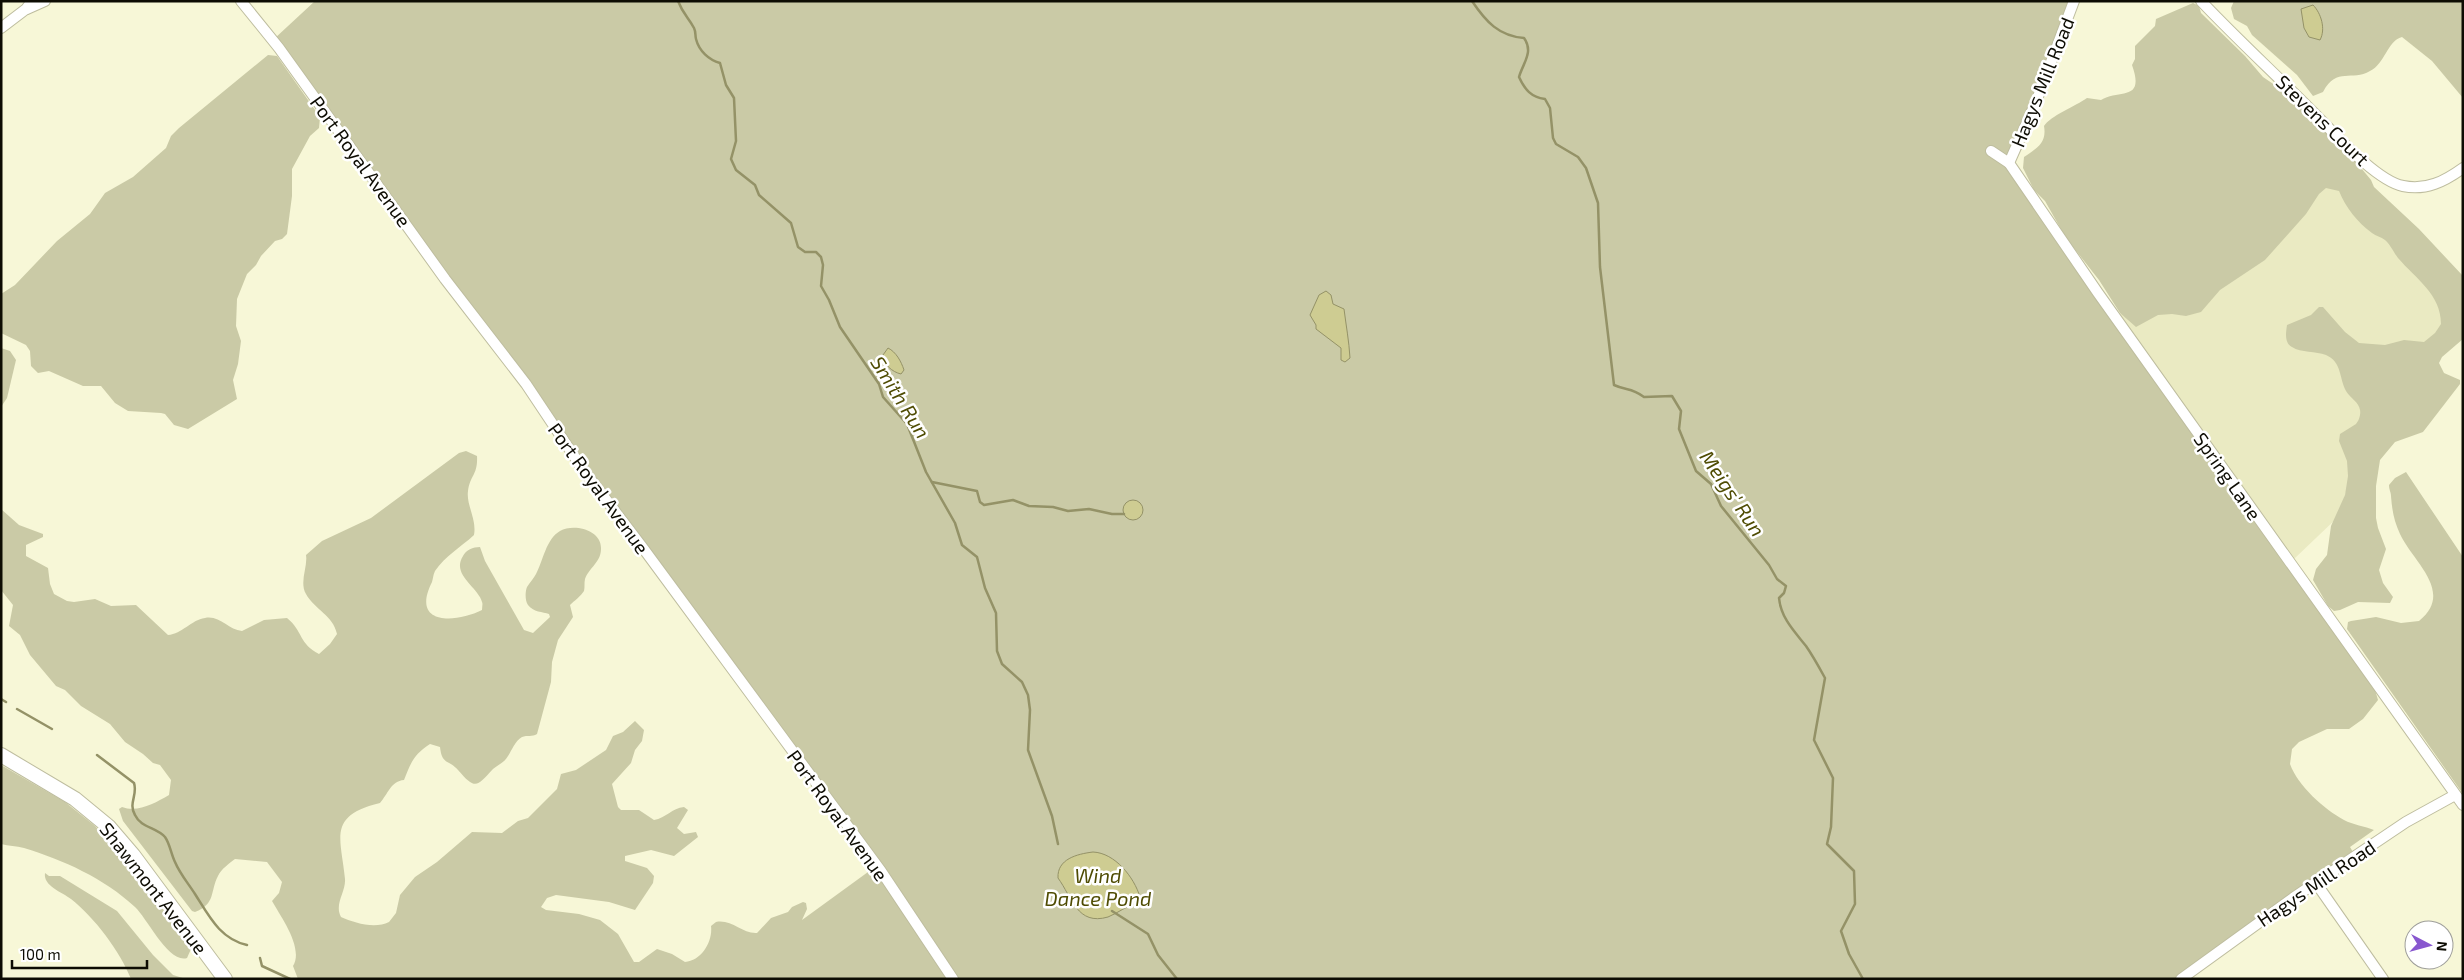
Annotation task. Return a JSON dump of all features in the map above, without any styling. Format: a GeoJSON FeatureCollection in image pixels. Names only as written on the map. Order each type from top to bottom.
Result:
{"type":"FeatureCollection","features":[{"type":"Feature","properties":{"kind":"main road","name":"Shawmont Avenue"},"geometry":{"type":"LineString","coordinates":[[1,756],[73,798],[109,827],[129,850],[225,979]]}},
{"type":"Feature","properties":{"kind":"street"},"geometry":{"type":"LineString","coordinates":[[1,28],[29,5],[45,1]]}},
{"type":"Feature","properties":{"kind":"street","name":"Port Royal Avenue"},"geometry":{"type":"LineString","coordinates":[[241,1],[279,48],[445,279],[526,384],[582,468],[872,860],[953,979]]}},
{"type":"Feature","properties":{"kind":"street","name":"Hagys Mill Road"},"geometry":{"type":"LineString","coordinates":[[2009,163],[2036,102],[2074,1]]}},
{"type":"Feature","properties":{"kind":"street","name":"Stevens Court"},"geometry":{"type":"LineString","coordinates":[[2201,1],[2356,153],[2387,180],[2402,186],[2423,187],[2441,182],[2463,168]]}},
{"type":"Feature","properties":{"kind":"street","name":"Spring Lane"},"geometry":{"type":"LineString","coordinates":[[1991,151],[2009,163],[2098,293],[2463,805]]}},
{"type":"Feature","properties":{"kind":"street","name":"Hagys Mill Road"},"geometry":{"type":"LineString","coordinates":[[2181,979],[2316,883],[2412,818],[2455,795]]}},
{"type":"Feature","properties":{"kind":"street"},"geometry":{"type":"LineString","coordinates":[[2316,883],[2383,979]]}},
{"type":"Feature","properties":{"kind":"shaded area"},"geometry":{"type":"Polygon","coordinates":[[[315,1],[2071,1],[2014,147],[2004,165],[2375,690],[2378,700],[2363,719],[2349,729],[2327,729],[2299,742],[2292,749],[2290,764],[2305,788],[2328,810],[2348,822],[2374,830],[2350,847],[2353,852],[2174,979],[298,979],[293,966],[296,959],[294,942],[272,901],[279,893],[282,882],[267,862],[235,859],[219,873],[211,897],[206,905],[195,912],[192,911],[123,821],[119,809],[122,807],[128,809],[140,808],[164,798],[169,795],[171,780],[160,765],[153,763],[125,742],[110,724],[81,706],[65,690],[56,686],[30,655],[20,635],[9,626],[13,605],[1,590],[1,509],[19,525],[43,534],[43,537],[26,545],[26,556],[48,568],[50,584],[54,594],[67,601],[95,599],[111,606],[136,605],[168,635],[205,618],[215,619],[242,631],[264,620],[287,618],[296,628],[304,642],[319,654],[337,634],[332,622],[310,600],[304,589],[303,580],[306,555],[322,541],[371,518],[459,453],[466,451],[477,456],[475,471],[468,491],[475,529],[474,535],[448,556],[435,571],[427,596],[427,607],[431,614],[449,618],[460,617],[482,610],[480,596],[466,580],[460,569],[460,563],[464,554],[470,549],[480,547],[485,561],[524,630],[533,633],[550,617],[549,614],[535,610],[528,605],[526,591],[536,574],[551,539],[560,531],[572,528],[586,530],[597,537],[601,549],[599,558],[585,579],[584,591],[570,605],[573,617],[558,640],[552,662],[551,682],[537,734],[524,736],[520,739],[505,760],[476,784],[469,781],[442,757],[440,747],[430,744],[413,760],[404,780],[393,785],[380,803],[363,808],[352,814],[341,830],[340,840],[345,884],[339,903],[341,917],[371,925],[389,922],[396,913],[400,895],[415,877],[437,862],[472,832],[502,833],[518,821],[528,818],[557,789],[561,774],[576,770],[606,750],[613,736],[623,732],[635,721],[644,730],[642,741],[635,750],[631,763],[612,784],[618,807],[621,810],[639,810],[654,820],[684,807],[688,810],[677,828],[684,834],[696,832],[698,837],[674,856],[651,850],[625,856],[625,861],[647,868],[654,876],[653,883],[635,910],[609,902],[556,895],[547,898],[541,907],[546,910],[579,914],[600,920],[618,934],[634,962],[639,962],[657,949],[672,954],[685,962],[691,961],[697,958],[705,949],[710,938],[711,926],[716,922],[727,923],[752,933],[757,933],[771,918],[788,912],[792,907],[803,902],[806,903],[807,909],[802,920],[879,864],[274,39],[315,1]]]}},
{"type":"Feature","properties":{"kind":"shaded area"},"geometry":{"type":"Polygon","coordinates":[[[2234,1],[2463,1],[2463,98],[2432,61],[2402,37],[2393,43],[2375,68],[2363,74],[2334,79],[2323,92],[2313,96],[2297,75],[2252,35],[2247,26],[2234,19],[2231,8],[2234,1]]]}},
{"type":"Feature","properties":{"kind":"shaded area"},"geometry":{"type":"Polygon","coordinates":[[[2193,3],[2199,6],[2201,13],[2245,56],[2263,77],[2282,90],[2352,157],[2371,180],[2374,187],[2419,229],[2463,276],[2463,339],[2442,357],[2439,363],[2444,373],[2460,380],[2460,384],[2423,432],[2395,442],[2380,460],[2376,486],[2376,518],[2386,549],[2379,570],[2383,583],[2393,597],[2390,603],[2358,602],[2334,611],[2328,606],[2313,580],[2316,569],[2327,555],[2331,526],[2345,495],[2348,476],[2347,461],[2339,441],[2340,434],[2356,424],[2360,412],[2358,405],[2346,391],[2335,362],[2326,355],[2292,347],[2288,343],[2286,331],[2287,325],[2311,315],[2319,307],[2323,307],[2345,332],[2359,343],[2385,345],[2404,340],[2424,342],[2435,333],[2441,324],[2440,313],[2432,295],[2398,258],[2387,242],[2372,233],[2357,219],[2339,191],[2326,188],[2319,194],[2306,214],[2265,260],[2220,290],[2201,312],[2186,316],[2158,315],[2136,327],[2120,313],[2099,280],[2066,238],[2045,201],[2034,190],[2023,168],[2024,157],[2042,141],[2045,132],[2044,126],[2047,122],[2087,98],[2101,100],[2133,89],[2135,77],[2132,65],[2135,59],[2135,46],[2155,26],[2156,19],[2193,3]]]}},
{"type":"Feature","properties":{"kind":"shaded area"},"geometry":{"type":"Polygon","coordinates":[[[268,55],[277,56],[320,117],[319,128],[310,136],[292,169],[292,196],[287,234],[282,239],[275,241],[247,274],[237,299],[236,326],[241,341],[238,364],[233,380],[237,399],[188,429],[174,425],[165,414],[128,411],[115,403],[101,386],[83,386],[49,371],[38,373],[31,366],[30,351],[26,345],[1,333],[1,294],[15,285],[57,241],[90,214],[105,193],[133,177],[166,148],[171,136],[179,128],[268,55]]]}},
{"type":"Feature","properties":{"kind":"shaded area"},"geometry":{"type":"Polygon","coordinates":[[[2312,147],[2453,319],[2354,464],[2339,516],[2294,559],[2119,315],[2312,147]]]}},
{"type":"Feature","properties":{"kind":"shaded area"},"geometry":{"type":"Polygon","coordinates":[[[1,348],[10,351],[16,360],[7,398],[1,407],[1,348]]]}},
{"type":"Feature","properties":{"kind":"shaded area"},"geometry":{"type":"Polygon","coordinates":[[[2406,472],[2463,557],[2463,794],[2347,629],[2348,622],[2376,617],[2401,623],[2419,621],[2429,610],[2433,599],[2428,577],[2400,534],[2393,511],[2389,485],[2395,478],[2406,472]]]}},
{"type":"Feature","properties":{"kind":"shaded area"},"geometry":{"type":"Polygon","coordinates":[[[1,765],[65,802],[95,826],[178,928],[191,949],[187,958],[180,958],[173,954],[135,907],[97,879],[68,864],[39,853],[1,844],[1,765]]]}},
{"type":"Feature","properties":{"kind":"shaded area"},"geometry":{"type":"Polygon","coordinates":[[[45,873],[49,876],[60,876],[117,911],[153,955],[173,975],[186,979],[131,979],[113,946],[89,915],[71,899],[50,885],[45,878],[45,873]]]}},
{"type":"Feature","properties":{"kind":"water"},"geometry":{"type":"Polygon","coordinates":[[[2313,5],[2322,21],[2323,31],[2320,40],[2309,37],[2304,28],[2301,9],[2313,5]]]}},
{"type":"Feature","properties":{"kind":"water"},"geometry":{"type":"Polygon","coordinates":[[[1326,291],[1331,295],[1333,304],[1344,309],[1350,358],[1345,362],[1341,360],[1341,348],[1316,329],[1316,325],[1310,315],[1319,295],[1326,291]]]}},
{"type":"Feature","properties":{"kind":"water"},"geometry":{"type":"Polygon","coordinates":[[[888,348],[896,354],[901,363],[904,370],[901,374],[891,369],[883,358],[888,348]]]}},
{"type":"Feature","properties":{"kind":"water"},"geometry":{"type":"Polygon","coordinates":[[[1133,500],[1140,503],[1143,510],[1140,517],[1133,520],[1126,517],[1123,510],[1126,503],[1133,500]]]}},
{"type":"Feature","properties":{"kind":"water","name":"Wind Dance Pond"},"geometry":{"type":"Polygon","coordinates":[[[1093,852],[1109,857],[1122,867],[1137,889],[1140,897],[1137,903],[1108,917],[1098,919],[1082,914],[1058,878],[1059,872],[1064,862],[1069,859],[1093,852]]]}},
{"type":"Feature","properties":{"kind":"waterway","name":"Smith Run"},"geometry":{"type":"LineString","coordinates":[[678,1],[694,28],[699,47],[708,57],[720,63],[726,85],[734,98],[736,141],[731,159],[736,170],[755,185],[759,195],[791,223],[798,247],[805,252],[816,252],[821,257],[823,265],[821,286],[840,327],[879,384],[883,397],[907,424],[926,472],[955,523],[962,545],[977,557],[985,588],[996,613],[997,651],[1002,664],[1022,682],[1028,695],[1030,710],[1028,750],[1052,816],[1058,844]]}},
{"type":"Feature","properties":{"kind":"waterway","name":"Meigs' Run"},"geometry":{"type":"LineString","coordinates":[[1472,1],[1494,27],[1515,37],[1524,38],[1527,43],[1528,53],[1519,77],[1529,92],[1536,97],[1545,99],[1550,108],[1553,138],[1556,144],[1578,157],[1586,168],[1598,203],[1600,267],[1614,385],[1636,392],[1644,397],[1672,396],[1681,411],[1679,429],[1696,471],[1711,484],[1721,506],[1769,565],[1777,579],[1786,586],[1784,593],[1779,598],[1782,612],[1806,646],[1825,678],[1814,740],[1833,778],[1831,827],[1827,844],[1854,871],[1855,904],[1841,931],[1849,954],[1863,979]]}},
{"type":"Feature","properties":{"kind":"waterway"},"geometry":{"type":"LineString","coordinates":[[932,482],[977,491],[980,502],[984,505],[1013,500],[1029,506],[1053,507],[1068,511],[1089,509],[1112,514],[1124,514]]}},
{"type":"Feature","properties":{"kind":"waterway"},"geometry":{"type":"LineString","coordinates":[[1,699],[6,702]]}},
{"type":"Feature","properties":{"kind":"waterway"},"geometry":{"type":"LineString","coordinates":[[17,709],[52,729]]}},
{"type":"Feature","properties":{"kind":"waterway"},"geometry":{"type":"LineString","coordinates":[[97,755],[134,783],[135,791],[132,807],[135,815],[141,823],[165,837],[179,871],[216,926],[229,938],[247,945]]}},
{"type":"Feature","properties":{"kind":"waterway","name":"Smith Run"},"geometry":{"type":"LineString","coordinates":[[1112,911],[1148,934],[1158,955],[1177,979]]}},
{"type":"Feature","properties":{"kind":"waterway"},"geometry":{"type":"LineString","coordinates":[[260,958],[262,966],[290,979]]}}]}
